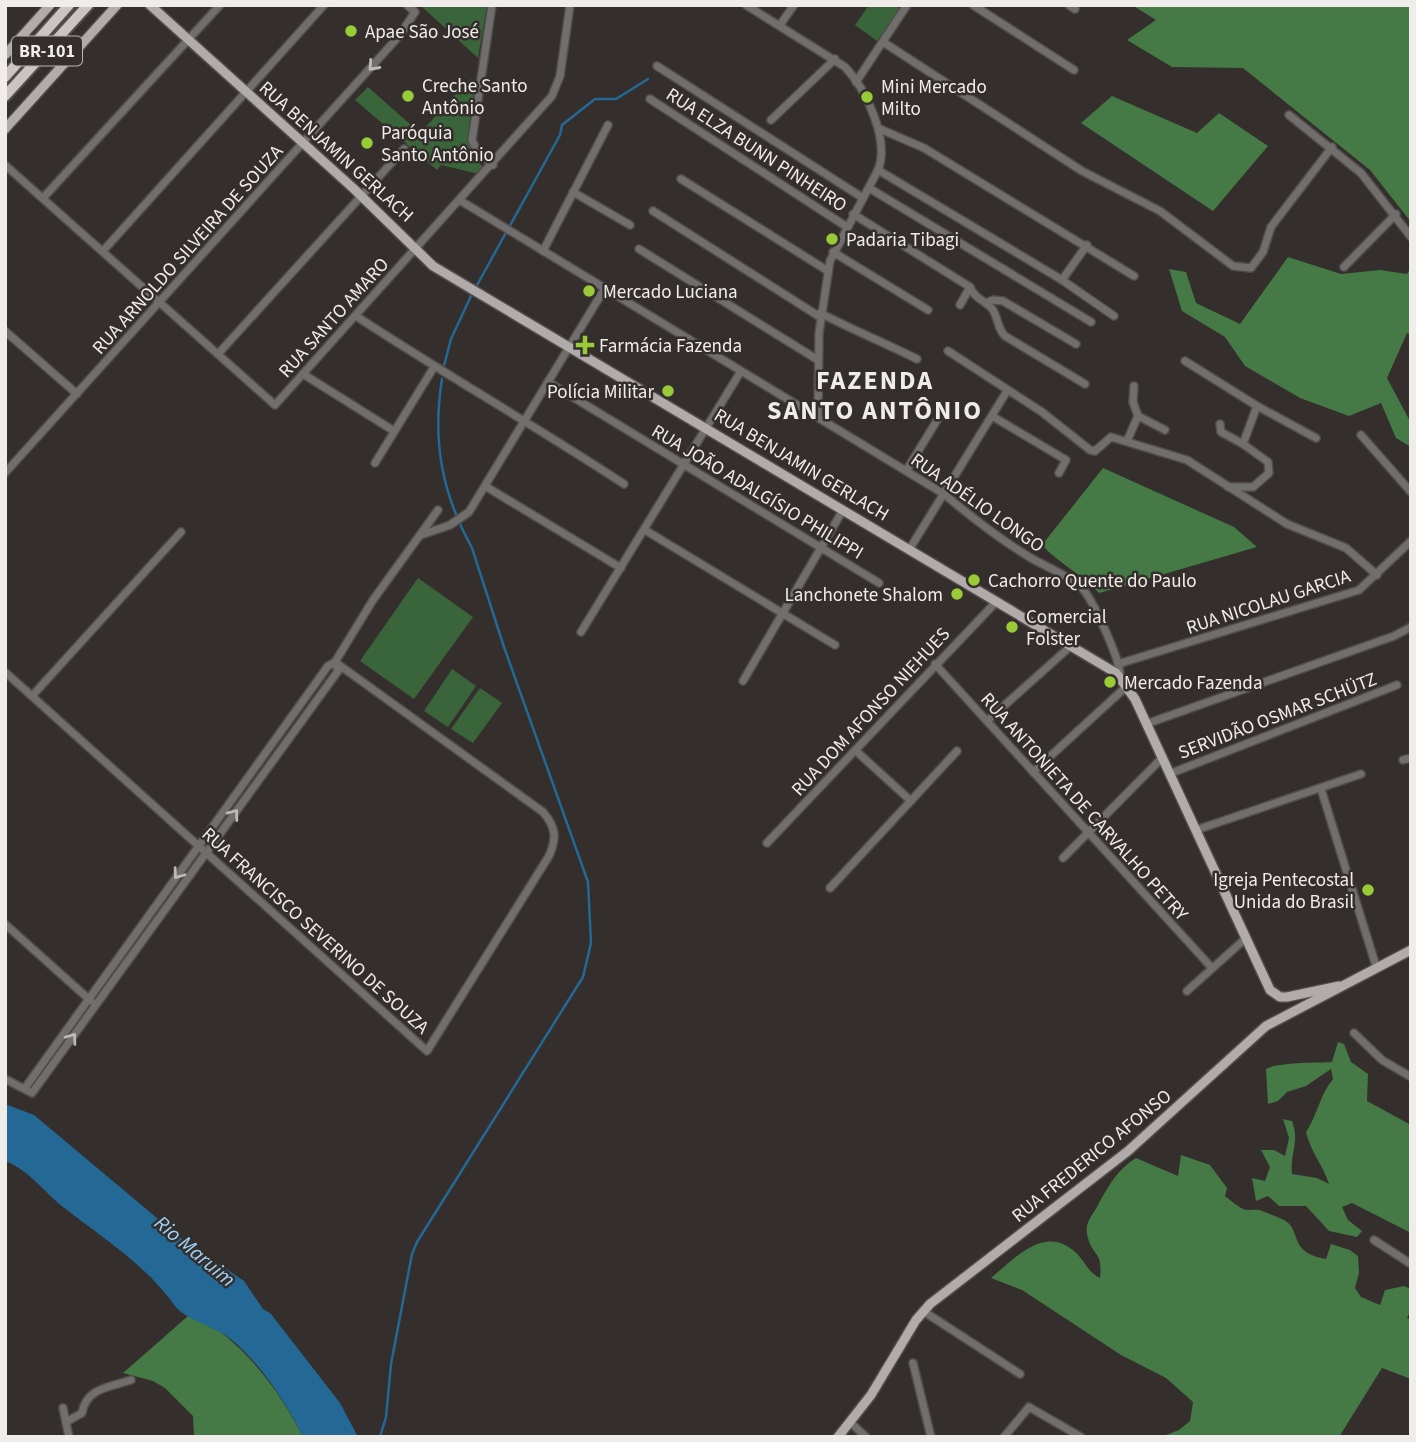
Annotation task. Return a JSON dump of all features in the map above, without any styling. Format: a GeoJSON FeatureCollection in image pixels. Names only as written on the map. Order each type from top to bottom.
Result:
{"type":"FeatureCollection","features":[{"type":"Feature","properties":{"kind":"highway","name":"BR-101"},"geometry":{"type":"LineString","coordinates":[[5,77],[69,5]]}},
{"type":"Feature","properties":{"kind":"highway","name":"BR-101"},"geometry":{"type":"LineString","coordinates":[[5,96],[88,5]]}},
{"type":"Feature","properties":{"kind":"main road"},"geometry":{"type":"LineString","coordinates":[[5,55],[50,5]]}},
{"type":"Feature","properties":{"kind":"main road"},"geometry":{"type":"LineString","coordinates":[[5,129],[117,5]]}},
{"type":"Feature","properties":{"kind":"main road","name":"RUA BENJAMIN GERLACH"},"geometry":{"type":"LineString","coordinates":[[149,5],[361,196],[433,266],[571,345],[909,550],[1117,670],[1128,686],[1273,994],[1287,996],[1339,986]]}},
{"type":"Feature","properties":{"kind":"main road","name":"RUA FREDERICO AFONSO"},"geometry":{"type":"LineString","coordinates":[[838,1437],[851,1423],[923,1311],[1146,1136],[1266,1026],[1411,950]]}},
{"type":"Feature","properties":{"kind":"street"},"geometry":{"type":"LineString","coordinates":[[43,198],[220,5]]}},
{"type":"Feature","properties":{"kind":"street"},"geometry":{"type":"LineString","coordinates":[[103,251],[324,5]]}},
{"type":"Feature","properties":{"kind":"street","name":"RUA ARNOLDO SILVEIRA DE SOUZA"},"geometry":{"type":"LineString","coordinates":[[5,473],[400,35],[415,12],[407,5]]}},
{"type":"Feature","properties":{"kind":"street"},"geometry":{"type":"LineString","coordinates":[[492,5],[472,140],[478,153],[493,165]]}},
{"type":"Feature","properties":{"kind":"street","name":"RUA SANTO AMARO"},"geometry":{"type":"LineString","coordinates":[[218,354],[275,405],[546,105],[557,87],[570,5]]}},
{"type":"Feature","properties":{"kind":"street"},"geometry":{"type":"LineString","coordinates":[[746,5],[835,59],[850,72],[880,129],[883,150],[878,170],[833,252],[828,271],[820,315],[818,417]]}},
{"type":"Feature","properties":{"kind":"street"},"geometry":{"type":"LineString","coordinates":[[780,25],[794,5]]}},
{"type":"Feature","properties":{"kind":"street"},"geometry":{"type":"LineString","coordinates":[[856,82],[906,5]]}},
{"type":"Feature","properties":{"kind":"street"},"geometry":{"type":"LineString","coordinates":[[972,5],[1074,70]]}},
{"type":"Feature","properties":{"kind":"street"},"geometry":{"type":"LineString","coordinates":[[883,42],[1082,172],[1160,211],[1177,227],[1233,266],[1251,268],[1263,252],[1271,227],[1332,147]]}},
{"type":"Feature","properties":{"kind":"street"},"geometry":{"type":"LineString","coordinates":[[772,120],[835,59]]}},
{"type":"Feature","properties":{"kind":"street"},"geometry":{"type":"LineString","coordinates":[[657,66],[863,198]]}},
{"type":"Feature","properties":{"kind":"street","name":"RUA ELZA BUNN PINHEIRO"},"geometry":{"type":"LineString","coordinates":[[650,99],[846,227]]}},
{"type":"Feature","properties":{"kind":"street"},"geometry":{"type":"LineString","coordinates":[[1289,115],[1361,173],[1411,237]]}},
{"type":"Feature","properties":{"kind":"street"},"geometry":{"type":"LineString","coordinates":[[543,251],[608,124]]}},
{"type":"Feature","properties":{"kind":"street"},"geometry":{"type":"LineString","coordinates":[[880,129],[924,148],[1134,276]]}},
{"type":"Feature","properties":{"kind":"street"},"geometry":{"type":"LineString","coordinates":[[5,164],[218,354],[404,149]]}},
{"type":"Feature","properties":{"kind":"street"},"geometry":{"type":"LineString","coordinates":[[878,170],[1062,281],[1114,316]]}},
{"type":"Feature","properties":{"kind":"street"},"geometry":{"type":"LineString","coordinates":[[681,179],[828,271]]}},
{"type":"Feature","properties":{"kind":"street"},"geometry":{"type":"LineString","coordinates":[[869,188],[1091,322]]}},
{"type":"Feature","properties":{"kind":"street"},"geometry":{"type":"LineString","coordinates":[[573,192],[630,225]]}},
{"type":"Feature","properties":{"kind":"street","name":"RUA ADÉLIO LONGO"},"geometry":{"type":"LineString","coordinates":[[461,201],[944,494],[1003,541],[1080,586],[1091,601],[1117,670]]}},
{"type":"Feature","properties":{"kind":"street"},"geometry":{"type":"LineString","coordinates":[[653,211],[820,315],[917,359]]}},
{"type":"Feature","properties":{"kind":"street"},"geometry":{"type":"LineString","coordinates":[[853,214],[970,287],[978,300],[992,309],[999,330],[1005,336],[1085,384]]}},
{"type":"Feature","properties":{"kind":"street"},"geometry":{"type":"LineString","coordinates":[[1344,267],[1396,215]]}},
{"type":"Feature","properties":{"kind":"street"},"geometry":{"type":"LineString","coordinates":[[1062,281],[1087,245]]}},
{"type":"Feature","properties":{"kind":"street"},"geometry":{"type":"LineString","coordinates":[[639,249],[818,360]]}},
{"type":"Feature","properties":{"kind":"street"},"geometry":{"type":"LineString","coordinates":[[833,252],[928,310]]}},
{"type":"Feature","properties":{"kind":"street"},"geometry":{"type":"LineString","coordinates":[[960,305],[970,287]]}},
{"type":"Feature","properties":{"kind":"street"},"geometry":{"type":"LineString","coordinates":[[421,535],[464,518],[605,288]]}},
{"type":"Feature","properties":{"kind":"street"},"geometry":{"type":"LineString","coordinates":[[986,303],[992,300],[1003,301],[1076,344]]}},
{"type":"Feature","properties":{"kind":"street"},"geometry":{"type":"LineString","coordinates":[[356,316],[433,368],[526,420],[624,484]]}},
{"type":"Feature","properties":{"kind":"street"},"geometry":{"type":"LineString","coordinates":[[5,331],[77,394]]}},
{"type":"Feature","properties":{"kind":"street"},"geometry":{"type":"LineString","coordinates":[[948,351],[1042,411],[1096,451],[1106,438],[1127,441],[1187,460],[1287,524],[1346,548],[1377,575]]}},
{"type":"Feature","properties":{"kind":"street"},"geometry":{"type":"LineString","coordinates":[[1185,360],[1257,406],[1316,438]]}},
{"type":"Feature","properties":{"kind":"street"},"geometry":{"type":"LineString","coordinates":[[375,463],[433,368]]}},
{"type":"Feature","properties":{"kind":"street"},"geometry":{"type":"LineString","coordinates":[[581,632],[741,371]]}},
{"type":"Feature","properties":{"kind":"street"},"geometry":{"type":"LineString","coordinates":[[303,374],[394,431]]}},
{"type":"Feature","properties":{"kind":"street","name":"RUA JOÃO ADALGÍSIO PHILIPPI"},"geometry":{"type":"LineString","coordinates":[[548,382],[880,583]]}},
{"type":"Feature","properties":{"kind":"street"},"geometry":{"type":"LineString","coordinates":[[1127,441],[1138,416],[1133,402],[1134,386]]}},
{"type":"Feature","properties":{"kind":"street"},"geometry":{"type":"LineString","coordinates":[[909,550],[1007,391]]}},
{"type":"Feature","properties":{"kind":"street"},"geometry":{"type":"LineString","coordinates":[[1243,444],[1257,406]]}},
{"type":"Feature","properties":{"kind":"street"},"geometry":{"type":"LineString","coordinates":[[906,471],[944,409]]}},
{"type":"Feature","properties":{"kind":"street"},"geometry":{"type":"LineString","coordinates":[[992,416],[1066,460],[1059,473]]}},
{"type":"Feature","properties":{"kind":"street"},"geometry":{"type":"LineString","coordinates":[[1138,416],[1166,430]]}},
{"type":"Feature","properties":{"kind":"street"},"geometry":{"type":"LineString","coordinates":[[1220,424],[1221,432],[1268,462],[1269,473],[1253,487],[1224,486]]}},
{"type":"Feature","properties":{"kind":"street"},"geometry":{"type":"LineString","coordinates":[[1361,435],[1411,492]]}},
{"type":"Feature","properties":{"kind":"street"},"geometry":{"type":"LineString","coordinates":[[485,486],[621,568]]}},
{"type":"Feature","properties":{"kind":"street"},"geometry":{"type":"LineString","coordinates":[[25,1088],[198,846],[287,728],[328,666],[335,662],[373,600],[438,510]]}},
{"type":"Feature","properties":{"kind":"street"},"geometry":{"type":"LineString","coordinates":[[743,681],[843,510]]}},
{"type":"Feature","properties":{"kind":"street"},"geometry":{"type":"LineString","coordinates":[[645,530],[835,645]]}},
{"type":"Feature","properties":{"kind":"street"},"geometry":{"type":"LineString","coordinates":[[32,696],[181,532]]}},
{"type":"Feature","properties":{"kind":"street","name":"RUA NICOLAU GARCIA"},"geometry":{"type":"LineString","coordinates":[[1117,670],[1354,592],[1377,575],[1411,541]]}},
{"type":"Feature","properties":{"kind":"street","name":"RUA DOM AFONSO NIEHUES"},"geometry":{"type":"LineString","coordinates":[[767,843],[997,601]]}},
{"type":"Feature","properties":{"kind":"street"},"geometry":{"type":"LineString","coordinates":[[1146,724],[1394,636],[1411,627]]}},
{"type":"Feature","properties":{"kind":"street"},"geometry":{"type":"LineString","coordinates":[[987,721],[1072,645]]}},
{"type":"Feature","properties":{"kind":"street"},"geometry":{"type":"LineString","coordinates":[[5,1079],[32,1094],[205,852],[294,734],[338,671],[335,662]]}},
{"type":"Feature","properties":{"kind":"street","name":"RUA FRANCISCO SEVERINO DE SOUZA"},"geometry":{"type":"LineString","coordinates":[[5,672],[427,1051],[548,856],[554,844],[555,831],[542,812],[335,662]]}},
{"type":"Feature","properties":{"kind":"street","name":"RUA ANTONIETA DE CARVALHO PETRY"},"geometry":{"type":"LineString","coordinates":[[935,664],[1212,968]]}},
{"type":"Feature","properties":{"kind":"street","name":"SERVIDÃO OSMAR SCHÜTZ"},"geometry":{"type":"LineString","coordinates":[[1169,774],[1397,685]]}},
{"type":"Feature","properties":{"kind":"street"},"geometry":{"type":"LineString","coordinates":[[1033,772],[1128,686]]}},
{"type":"Feature","properties":{"kind":"street"},"geometry":{"type":"LineString","coordinates":[[287,728],[294,734]]}},
{"type":"Feature","properties":{"kind":"street"},"geometry":{"type":"LineString","coordinates":[[855,750],[911,801]]}},
{"type":"Feature","properties":{"kind":"street"},"geometry":{"type":"LineString","coordinates":[[830,888],[957,751]]}},
{"type":"Feature","properties":{"kind":"street"},"geometry":{"type":"LineString","coordinates":[[1063,858],[1162,758]]}},
{"type":"Feature","properties":{"kind":"street"},"geometry":{"type":"LineString","coordinates":[[1196,830],[1361,774]]}},
{"type":"Feature","properties":{"kind":"street"},"geometry":{"type":"LineString","coordinates":[[1321,789],[1376,967]]}},
{"type":"Feature","properties":{"kind":"street"},"geometry":{"type":"LineString","coordinates":[[5,924],[95,1006]]}},
{"type":"Feature","properties":{"kind":"street"},"geometry":{"type":"LineString","coordinates":[[141,925],[149,930]]}},
{"type":"Feature","properties":{"kind":"street"},"geometry":{"type":"LineString","coordinates":[[1187,990],[1245,939]]}},
{"type":"Feature","properties":{"kind":"street"},"geometry":{"type":"LineString","coordinates":[[1354,1032],[1382,1060],[1411,1077]]}},
{"type":"Feature","properties":{"kind":"street"},"geometry":{"type":"LineString","coordinates":[[1374,1240],[1411,1264]]}},
{"type":"Feature","properties":{"kind":"street"},"geometry":{"type":"LineString","coordinates":[[923,1311],[1020,1374]]}},
{"type":"Feature","properties":{"kind":"street"},"geometry":{"type":"LineString","coordinates":[[913,1363],[931,1437]]}},
{"type":"Feature","properties":{"kind":"street"},"geometry":{"type":"LineString","coordinates":[[66,1422],[82,1413],[91,1393],[131,1380]]}},
{"type":"Feature","properties":{"kind":"street"},"geometry":{"type":"LineString","coordinates":[[1004,1437],[1029,1407],[1081,1437]]}},
{"type":"Feature","properties":{"kind":"street"},"geometry":{"type":"LineString","coordinates":[[63,1408],[69,1437]]}},
{"type":"Feature","properties":{"kind":"street"},"geometry":{"type":"LineString","coordinates":[[851,1423],[866,1437]]}},
{"type":"Feature","properties":{"kind":"green space"},"geometry":{"type":"Polygon","coordinates":[[[420,5],[487,5],[478,58],[420,5]]]}},
{"type":"Feature","properties":{"kind":"green space"},"geometry":{"type":"Polygon","coordinates":[[[869,5],[895,5],[900,9],[877,41],[855,25],[869,5]]]}},
{"type":"Feature","properties":{"kind":"green space"},"geometry":{"type":"Polygon","coordinates":[[[1132,5],[1411,5],[1411,222],[1370,170],[1243,68],[1172,67],[1127,40],[1156,20],[1132,5]]]}},
{"type":"Feature","properties":{"kind":"green space"},"geometry":{"type":"Polygon","coordinates":[[[470,79],[476,84],[469,140],[477,160],[485,168],[479,174],[441,165],[437,170],[355,100],[368,87],[420,133],[470,79]]]}},
{"type":"Feature","properties":{"kind":"green space"},"geometry":{"type":"Polygon","coordinates":[[[1112,96],[1197,133],[1219,113],[1268,146],[1213,211],[1081,123],[1112,96]]]}},
{"type":"Feature","properties":{"kind":"green space"},"geometry":{"type":"Polygon","coordinates":[[[1288,257],[1341,274],[1380,270],[1407,274],[1411,267],[1411,335],[1407,333],[1387,378],[1411,423],[1411,447],[1396,438],[1381,403],[1349,416],[1300,398],[1245,366],[1225,337],[1182,311],[1169,269],[1186,272],[1196,303],[1240,324],[1288,257]]]}},
{"type":"Feature","properties":{"kind":"green space"},"geometry":{"type":"Polygon","coordinates":[[[1103,468],[1234,527],[1257,547],[1099,593],[1042,545],[1103,468]]]}},
{"type":"Feature","properties":{"kind":"green space"},"geometry":{"type":"Polygon","coordinates":[[[418,578],[473,617],[414,699],[360,661],[418,578]]]}},
{"type":"Feature","properties":{"kind":"green space"},"geometry":{"type":"Polygon","coordinates":[[[452,669],[476,686],[448,727],[424,711],[452,669]]]}},
{"type":"Feature","properties":{"kind":"green space"},"geometry":{"type":"Polygon","coordinates":[[[480,688],[502,703],[473,743],[451,729],[480,688]]]}},
{"type":"Feature","properties":{"kind":"green space"},"geometry":{"type":"Polygon","coordinates":[[[1338,1042],[1344,1044],[1351,1062],[1368,1074],[1367,1101],[1411,1125],[1411,1233],[1352,1203],[1342,1207],[1348,1220],[1362,1231],[1357,1237],[1329,1231],[1306,1206],[1279,1206],[1268,1196],[1256,1201],[1252,1178],[1265,1181],[1270,1167],[1261,1150],[1274,1150],[1285,1156],[1289,1138],[1283,1119],[1292,1121],[1294,1128],[1292,1174],[1317,1178],[1329,1184],[1306,1132],[1333,1079],[1331,1069],[1306,1086],[1287,1092],[1278,1101],[1268,1104],[1266,1069],[1288,1064],[1332,1062],[1338,1042]]]}},
{"type":"Feature","properties":{"kind":"green space"},"geometry":{"type":"Polygon","coordinates":[[[1181,1155],[1210,1165],[1227,1188],[1225,1196],[1238,1206],[1245,1210],[1261,1210],[1284,1220],[1290,1225],[1306,1252],[1326,1259],[1331,1244],[1350,1250],[1358,1256],[1359,1273],[1355,1288],[1361,1297],[1380,1305],[1385,1290],[1404,1286],[1411,1289],[1411,1310],[1407,1318],[1411,1320],[1411,1379],[1382,1368],[1339,1437],[1161,1437],[1179,1430],[1190,1421],[1193,1402],[1166,1378],[1121,1355],[1022,1290],[991,1278],[1030,1247],[1052,1241],[1074,1251],[1092,1273],[1100,1278],[1100,1263],[1090,1244],[1087,1228],[1089,1219],[1111,1184],[1124,1167],[1136,1158],[1178,1176],[1181,1155]]]}},
{"type":"Feature","properties":{"kind":"green space"},"geometry":{"type":"Polygon","coordinates":[[[188,1316],[206,1323],[240,1348],[270,1383],[303,1437],[194,1437],[193,1416],[165,1388],[153,1381],[123,1373],[188,1316]]]}},
{"type":"Feature","properties":{"kind":"water","name":"Rio Maruim"},"geometry":{"type":"Polygon","coordinates":[[[5,1104],[34,1115],[182,1239],[244,1281],[263,1309],[271,1314],[340,1403],[358,1437],[303,1437],[289,1410],[248,1355],[225,1335],[179,1310],[137,1265],[63,1207],[29,1175],[5,1161],[5,1104]]]}},
{"type":"Feature","properties":{"kind":"waterway"},"geometry":{"type":"LineString","coordinates":[[444,366],[451,339],[471,296],[560,135],[562,125],[595,99],[616,99],[648,79]]}},
{"type":"Feature","properties":{"kind":"waterway"},"geometry":{"type":"LineString","coordinates":[[380,1437],[386,1417],[391,1364],[412,1254],[417,1242],[583,977],[591,943],[588,882],[504,647],[472,548],[453,508],[447,487],[438,424],[442,379]]}},
{"type":"Feature","properties":{"kind":"place","name":"Apae São José"},"geometry":{"type":"Point","coordinates":[351,31]}},
{"type":"Feature","properties":{"kind":"place","name":"Creche Santo Antônio"},"geometry":{"type":"Point","coordinates":[408,96]}},
{"type":"Feature","properties":{"kind":"place","name":"Mini Mercado Milto"},"geometry":{"type":"Point","coordinates":[867,97]}},
{"type":"Feature","properties":{"kind":"place","name":"Paróquia Santo Antônio"},"geometry":{"type":"Point","coordinates":[367,143]}},
{"type":"Feature","properties":{"kind":"place","name":"Padaria Tibagi"},"geometry":{"type":"Point","coordinates":[832,239]}},
{"type":"Feature","properties":{"kind":"place","name":"Mercado Luciana"},"geometry":{"type":"Point","coordinates":[589,291]}},
{"type":"Feature","properties":{"kind":"place","name":"Farmácia Fazenda"},"geometry":{"type":"Point","coordinates":[585,345]}},
{"type":"Feature","properties":{"kind":"place","name":"Polícia Militar"},"geometry":{"type":"Point","coordinates":[668,391]}},
{"type":"Feature","properties":{"kind":"place","name":"Cachorro Quente do Paulo"},"geometry":{"type":"Point","coordinates":[974,580]}},
{"type":"Feature","properties":{"kind":"place","name":"Lanchonete Shalom"},"geometry":{"type":"Point","coordinates":[957,594]}},
{"type":"Feature","properties":{"kind":"place","name":"Comercial Folster"},"geometry":{"type":"Point","coordinates":[1012,627]}},
{"type":"Feature","properties":{"kind":"place","name":"Mercado Fazenda"},"geometry":{"type":"Point","coordinates":[1110,682]}},
{"type":"Feature","properties":{"kind":"place","name":"Igreja Pentecostal Unida do Brasil"},"geometry":{"type":"Point","coordinates":[1368,890]}},
{"type":"Feature","properties":{"kind":"district","name":"FAZENDA SANTO ANTÔNIO"},"geometry":{"type":"Point","coordinates":[875,395]}}]}
